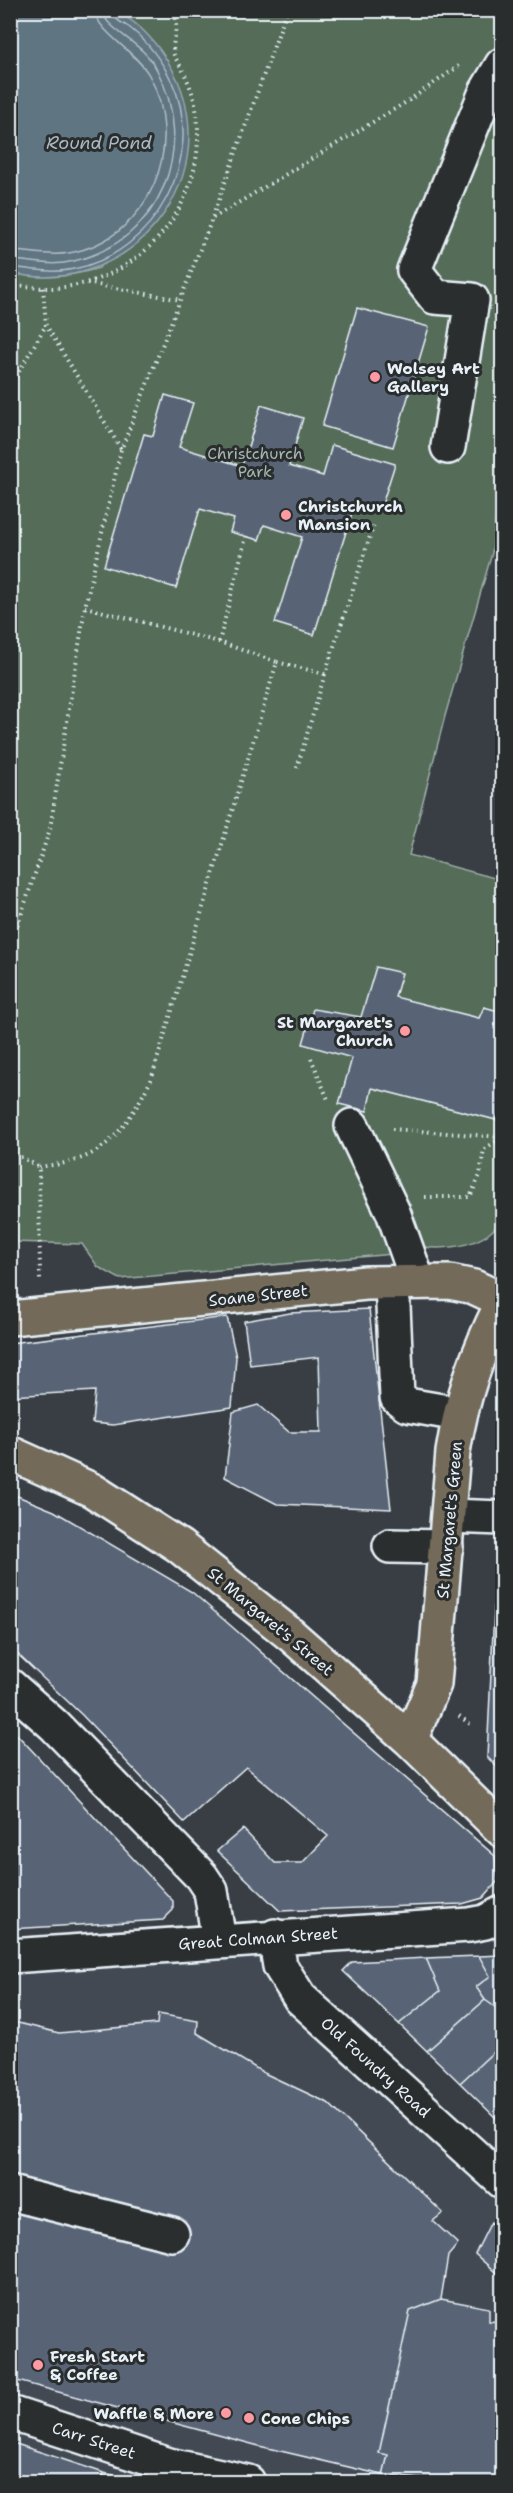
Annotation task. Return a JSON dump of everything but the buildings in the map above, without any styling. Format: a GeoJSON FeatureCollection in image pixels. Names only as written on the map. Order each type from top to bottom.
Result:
{"type":"FeatureCollection","features":[{"type":"Feature","properties":{"kind":"main road","name":"Soane Street"},"geometry":{"type":"LineString","coordinates":[[10,1318],[405,1282],[450,1282],[474,1287],[502,1302]]}},
{"type":"Feature","properties":{"kind":"main road","name":"St Margaret's Green"},"geometry":{"type":"LineString","coordinates":[[410,1740],[434,1684],[453,1452],[459,1414],[479,1351],[502,1302]]}},
{"type":"Feature","properties":{"kind":"main road","name":"St Margaret's Street"},"geometry":{"type":"LineString","coordinates":[[10,1453],[92,1490],[179,1546],[291,1635],[410,1740],[502,1830]]}},
{"type":"Feature","properties":{"kind":"street"},"geometry":{"type":"LineString","coordinates":[[448,447],[472,300],[435,297],[414,270],[486,92],[502,64]]}},
{"type":"Feature","properties":{"kind":"street"},"geometry":{"type":"LineString","coordinates":[[352,1126],[388,1200],[405,1282],[397,1397],[407,1405],[459,1414]]}},
{"type":"Feature","properties":{"kind":"street"},"geometry":{"type":"LineString","coordinates":[[390,1546],[502,1518]]}},
{"type":"Feature","properties":{"kind":"street"},"geometry":{"type":"LineString","coordinates":[[10,1686],[54,1725],[201,1876],[211,1891],[219,1941]]}},
{"type":"Feature","properties":{"kind":"street","name":"Great Colman Street"},"geometry":{"type":"LineString","coordinates":[[10,1956],[275,1936],[469,1925],[485,1922],[502,1913]]}},
{"type":"Feature","properties":{"kind":"street","name":"Old Foundry Road"},"geometry":{"type":"LineString","coordinates":[[275,1936],[280,1966],[300,1998],[502,2181]]}},
{"type":"Feature","properties":{"kind":"street"},"geometry":{"type":"LineString","coordinates":[[10,2193],[172,2234]]}},
{"type":"Feature","properties":{"kind":"street","name":"Carr Street"},"geometry":{"type":"LineString","coordinates":[[10,2413],[169,2465],[248,2482]]}},
{"type":"Feature","properties":{"kind":"path"},"geometry":{"type":"LineString","coordinates":[[10,284],[43,288],[86,283],[124,267],[156,242],[175,218],[189,191],[198,151],[198,130],[191,90],[174,54],[178,28],[172,10]]}},
{"type":"Feature","properties":{"kind":"path"},"geometry":{"type":"LineString","coordinates":[[10,948],[50,830],[85,607],[121,450],[212,219],[287,10]]}},
{"type":"Feature","properties":{"kind":"path"},"geometry":{"type":"LineString","coordinates":[[212,219],[408,101],[465,61]]}},
{"type":"Feature","properties":{"kind":"path"},"geometry":{"type":"LineString","coordinates":[[86,283],[181,300]]}},
{"type":"Feature","properties":{"kind":"path"},"geometry":{"type":"LineString","coordinates":[[43,288],[46,325],[121,450]]}},
{"type":"Feature","properties":{"kind":"path"},"geometry":{"type":"LineString","coordinates":[[10,387],[46,325]]}},
{"type":"Feature","properties":{"kind":"path"},"geometry":{"type":"LineString","coordinates":[[297,768],[374,524]]}},
{"type":"Feature","properties":{"kind":"path"},"geometry":{"type":"LineString","coordinates":[[219,642],[246,537]]}},
{"type":"Feature","properties":{"kind":"path"},"geometry":{"type":"LineString","coordinates":[[85,607],[219,642],[277,662],[326,674]]}},
{"type":"Feature","properties":{"kind":"path"},"geometry":{"type":"LineString","coordinates":[[10,1151],[39,1167],[77,1160],[101,1149],[132,1117],[151,1080],[277,662]]}},
{"type":"Feature","properties":{"kind":"path"},"geometry":{"type":"LineString","coordinates":[[311,1058],[327,1100],[352,1126],[502,1137]]}},
{"type":"Feature","properties":{"kind":"path"},"geometry":{"type":"LineString","coordinates":[[388,1200],[411,1196],[470,1197],[480,1175],[484,1149],[502,1137]]}},
{"type":"Feature","properties":{"kind":"path"},"geometry":{"type":"LineString","coordinates":[[39,1167],[40,1283]]}},
{"type":"Feature","properties":{"kind":"shaded area"},"geometry":{"type":"Polygon","coordinates":[[[275,1936],[280,1966],[502,2181],[502,2482],[11,2482],[11,1956],[275,1936]]]}},
{"type":"Feature","properties":{"kind":"green space","name":"Christchurch Park"},"geometry":{"type":"Polygon","coordinates":[[[114,11],[502,11],[502,457],[492,553],[445,716],[409,855],[502,880],[502,1218],[485,1236],[460,1246],[434,1248],[409,1244],[393,1254],[120,1279],[98,1267],[82,1244],[11,1242],[11,273],[55,276],[77,274],[99,268],[186,106],[174,77],[159,52],[139,30],[114,11]]]}},
{"type":"Feature","properties":{"kind":"water","name":"Round Pond"},"geometry":{"type":"Polygon","coordinates":[[[82,8],[115,11],[122,14],[156,44],[182,92],[189,135],[182,176],[164,213],[136,244],[100,266],[58,276],[11,273],[11,10],[82,8]]]}},
{"type":"Feature","properties":{"kind":"place","name":"Wolsey Art Gallery"},"geometry":{"type":"Point","coordinates":[375,377]}},
{"type":"Feature","properties":{"kind":"place","name":"Christchurch Mansion"},"geometry":{"type":"Point","coordinates":[286,515]}},
{"type":"Feature","properties":{"kind":"place","name":"St Margaret's Church"},"geometry":{"type":"Point","coordinates":[405,1031]}},
{"type":"Feature","properties":{"kind":"place","name":"Fresh Start & Coffee"},"geometry":{"type":"Point","coordinates":[38,2365]}},
{"type":"Feature","properties":{"kind":"place","name":"Waffle & More"},"geometry":{"type":"Point","coordinates":[226,2413]}},
{"type":"Feature","properties":{"kind":"place","name":"Cone Chips"},"geometry":{"type":"Point","coordinates":[249,2418]}}]}
